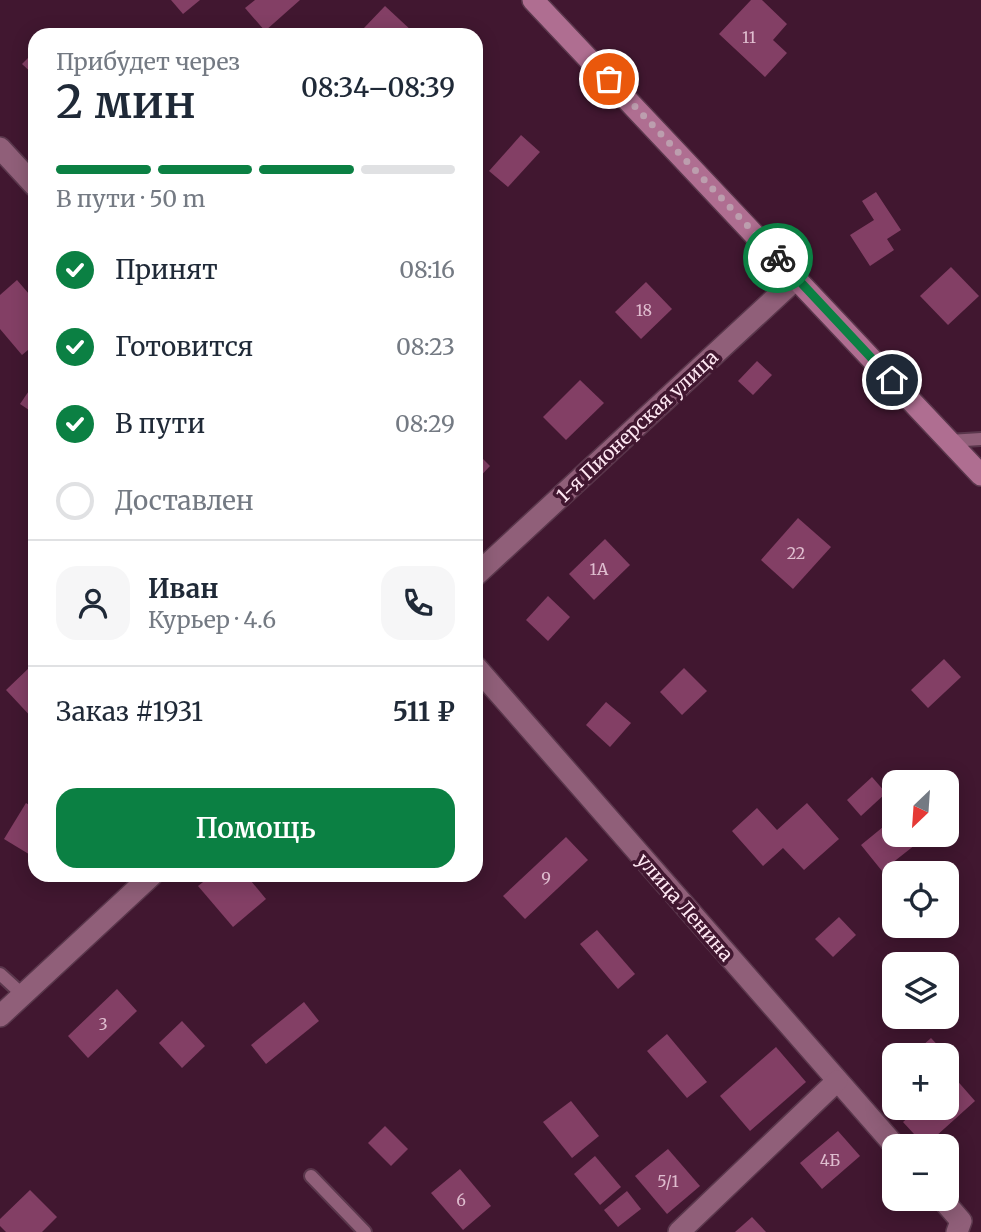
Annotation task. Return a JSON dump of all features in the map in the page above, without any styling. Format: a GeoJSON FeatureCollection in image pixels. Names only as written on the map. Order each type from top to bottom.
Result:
{"type":"FeatureCollection","features":[{"type":"Feature","properties":{"kind":"street"},"geometry":{"type":"LineString","coordinates":[[533,0],[981,475]]}},
{"type":"Feature","properties":{"kind":"street"},"geometry":{"type":"LineString","coordinates":[[0,148],[28,178]]}},
{"type":"Feature","properties":{"kind":"street","name":"1-я Пионерская улица"},"geometry":{"type":"LineString","coordinates":[[483,569],[797,278]]}},
{"type":"Feature","properties":{"kind":"street","name":"улица Ленина"},"geometry":{"type":"LineString","coordinates":[[483,675],[884,1134]]}},
{"type":"Feature","properties":{"kind":"street"},"geometry":{"type":"LineString","coordinates":[[0,1016],[144,882]]}},
{"type":"Feature","properties":{"kind":"street"},"geometry":{"type":"LineString","coordinates":[[679,1232],[837,1081]]}},
{"type":"Feature","properties":{"kind":"street"},"geometry":{"type":"LineString","coordinates":[[950,1211],[959,1226]]}},
{"type":"Feature","properties":{"kind":"lane"},"geometry":{"type":"LineString","coordinates":[[949,441],[981,439]]}},
{"type":"Feature","properties":{"kind":"lane"},"geometry":{"type":"LineString","coordinates":[[0,974],[23,995]]}},
{"type":"Feature","properties":{"kind":"lane"},"geometry":{"type":"LineString","coordinates":[[311,1176],[365,1232]]}},
{"type":"Feature","properties":{"kind":"building"},"geometry":{"type":"Polygon","coordinates":[[[171,0],[200,0],[183,14],[171,0]]]}},
{"type":"Feature","properties":{"kind":"building"},"geometry":{"type":"Polygon","coordinates":[[[255,0],[300,0],[268,28],[262,28],[245,8],[255,0]]]}},
{"type":"Feature","properties":{"kind":"building"},"geometry":{"type":"Polygon","coordinates":[[[751,0],[762,0],[787,24],[773,40],[787,53],[765,77],[719,34],[751,0]]]}},
{"type":"Feature","properties":{"kind":"building"},"geometry":{"type":"Polygon","coordinates":[[[385,6],[409,28],[364,28],[385,6]]]}},
{"type":"Feature","properties":{"kind":"building"},"geometry":{"type":"Polygon","coordinates":[[[28,58],[28,70],[22,64],[28,58]]]}},
{"type":"Feature","properties":{"kind":"building"},"geometry":{"type":"Polygon","coordinates":[[[521,135],[540,152],[508,187],[489,171],[521,135]]]}},
{"type":"Feature","properties":{"kind":"building"},"geometry":{"type":"Polygon","coordinates":[[[876,192],[901,230],[887,239],[894,250],[870,266],[850,235],[874,220],[862,201],[876,192]]]}},
{"type":"Feature","properties":{"kind":"building"},"geometry":{"type":"Polygon","coordinates":[[[951,267],[979,296],[948,325],[920,296],[951,267]]]}},
{"type":"Feature","properties":{"kind":"building"},"geometry":{"type":"Polygon","coordinates":[[[17,280],[28,293],[28,350],[22,355],[0,329],[0,295],[17,280]]]}},
{"type":"Feature","properties":{"kind":"building"},"geometry":{"type":"Polygon","coordinates":[[[646,282],[672,309],[641,339],[615,312],[646,282]]]}},
{"type":"Feature","properties":{"kind":"building"},"geometry":{"type":"Polygon","coordinates":[[[757,361],[772,375],[753,395],[738,381],[757,361]]]}},
{"type":"Feature","properties":{"kind":"building"},"geometry":{"type":"Polygon","coordinates":[[[580,380],[604,403],[566,440],[543,417],[580,380]]]}},
{"type":"Feature","properties":{"kind":"building"},"geometry":{"type":"Polygon","coordinates":[[[28,392],[28,409],[20,404],[28,392]]]}},
{"type":"Feature","properties":{"kind":"building"},"geometry":{"type":"Polygon","coordinates":[[[483,459],[490,466],[483,474],[483,459]]]}},
{"type":"Feature","properties":{"kind":"building"},"geometry":{"type":"Polygon","coordinates":[[[798,518],[831,547],[793,589],[761,560],[798,518]]]}},
{"type":"Feature","properties":{"kind":"building"},"geometry":{"type":"Polygon","coordinates":[[[605,539],[630,565],[594,600],[569,574],[605,539]]]}},
{"type":"Feature","properties":{"kind":"building"},"geometry":{"type":"Polygon","coordinates":[[[548,596],[570,617],[548,641],[526,620],[548,596]]]}},
{"type":"Feature","properties":{"kind":"building"},"geometry":{"type":"Polygon","coordinates":[[[944,659],[961,677],[928,708],[911,690],[944,659]]]}},
{"type":"Feature","properties":{"kind":"building"},"geometry":{"type":"Polygon","coordinates":[[[684,668],[707,691],[682,715],[660,692],[684,668]]]}},
{"type":"Feature","properties":{"kind":"building"},"geometry":{"type":"Polygon","coordinates":[[[28,669],[28,714],[6,690],[28,669]]]}},
{"type":"Feature","properties":{"kind":"building"},"geometry":{"type":"Polygon","coordinates":[[[606,702],[631,723],[610,747],[586,725],[606,702]]]}},
{"type":"Feature","properties":{"kind":"building"},"geometry":{"type":"Polygon","coordinates":[[[872,777],[882,788],[882,797],[861,816],[847,800],[872,777]]]}},
{"type":"Feature","properties":{"kind":"building"},"geometry":{"type":"Polygon","coordinates":[[[26,803],[28,854],[4,839],[26,803]]]}},
{"type":"Feature","properties":{"kind":"building"},"geometry":{"type":"Polygon","coordinates":[[[807,803],[839,839],[804,870],[783,848],[763,866],[732,831],[757,808],[777,830],[807,803]]]}},
{"type":"Feature","properties":{"kind":"building"},"geometry":{"type":"Polygon","coordinates":[[[882,828],[882,847],[912,847],[895,861],[882,861],[882,871],[861,845],[882,828]]]}},
{"type":"Feature","properties":{"kind":"building"},"geometry":{"type":"Polygon","coordinates":[[[566,837],[588,860],[525,919],[503,896],[566,837]]]}},
{"type":"Feature","properties":{"kind":"building"},"geometry":{"type":"Polygon","coordinates":[[[203,882],[252,882],[266,899],[233,927],[198,886],[203,882]]]}},
{"type":"Feature","properties":{"kind":"building"},"geometry":{"type":"Polygon","coordinates":[[[839,917],[856,935],[833,957],[815,939],[839,917]]]}},
{"type":"Feature","properties":{"kind":"building"},"geometry":{"type":"Polygon","coordinates":[[[597,930],[635,974],[618,989],[580,944],[597,930]]]}},
{"type":"Feature","properties":{"kind":"building"},"geometry":{"type":"Polygon","coordinates":[[[117,989],[137,1011],[88,1058],[68,1036],[117,989]]]}},
{"type":"Feature","properties":{"kind":"building"},"geometry":{"type":"Polygon","coordinates":[[[304,1002],[319,1021],[266,1064],[251,1045],[304,1002]]]}},
{"type":"Feature","properties":{"kind":"building"},"geometry":{"type":"Polygon","coordinates":[[[182,1021],[205,1046],[182,1068],[159,1043],[182,1021]]]}},
{"type":"Feature","properties":{"kind":"building"},"geometry":{"type":"Polygon","coordinates":[[[667,1034],[707,1082],[687,1098],[647,1051],[667,1034]]]}},
{"type":"Feature","properties":{"kind":"building"},"geometry":{"type":"Polygon","coordinates":[[[776,1047],[806,1082],[750,1131],[720,1096],[776,1047]]]}},
{"type":"Feature","properties":{"kind":"building"},"geometry":{"type":"Polygon","coordinates":[[[959,1083],[975,1101],[959,1115],[959,1083]]]}},
{"type":"Feature","properties":{"kind":"building"},"geometry":{"type":"Polygon","coordinates":[[[571,1101],[599,1136],[572,1158],[543,1122],[571,1101]]]}},
{"type":"Feature","properties":{"kind":"building"},"geometry":{"type":"Polygon","coordinates":[[[954,1120],[938,1134],[914,1134],[903,1122],[954,1120]]]}},
{"type":"Feature","properties":{"kind":"building"},"geometry":{"type":"Polygon","coordinates":[[[385,1126],[408,1149],[391,1166],[368,1143],[385,1126]]]}},
{"type":"Feature","properties":{"kind":"building"},"geometry":{"type":"Polygon","coordinates":[[[838,1131],[860,1156],[822,1189],[800,1163],[838,1131]]]}},
{"type":"Feature","properties":{"kind":"building"},"geometry":{"type":"Polygon","coordinates":[[[668,1149],[700,1186],[667,1214],[635,1176],[668,1149]]]}},
{"type":"Feature","properties":{"kind":"building"},"geometry":{"type":"Polygon","coordinates":[[[595,1156],[621,1187],[600,1205],[574,1174],[595,1156]]]}},
{"type":"Feature","properties":{"kind":"building"},"geometry":{"type":"Polygon","coordinates":[[[460,1169],[491,1206],[463,1230],[431,1193],[460,1169]]]}},
{"type":"Feature","properties":{"kind":"building"},"geometry":{"type":"Polygon","coordinates":[[[30,1190],[57,1217],[42,1232],[6,1232],[0,1226],[0,1219],[30,1190]]]}},
{"type":"Feature","properties":{"kind":"building"},"geometry":{"type":"Polygon","coordinates":[[[627,1191],[641,1209],[618,1227],[604,1210],[627,1191]]]}},
{"type":"Feature","properties":{"kind":"building"},"geometry":{"type":"Polygon","coordinates":[[[752,1217],[766,1232],[735,1232],[752,1217]]]}},
{"type":"Feature","properties":{"kind":"way so far"},"geometry":{"type":"LineString","coordinates":[[609,79],[778,258]]}},
{"type":"Feature","properties":{"kind":"route"},"geometry":{"type":"LineString","coordinates":[[778,258],[892,380]]}}]}
